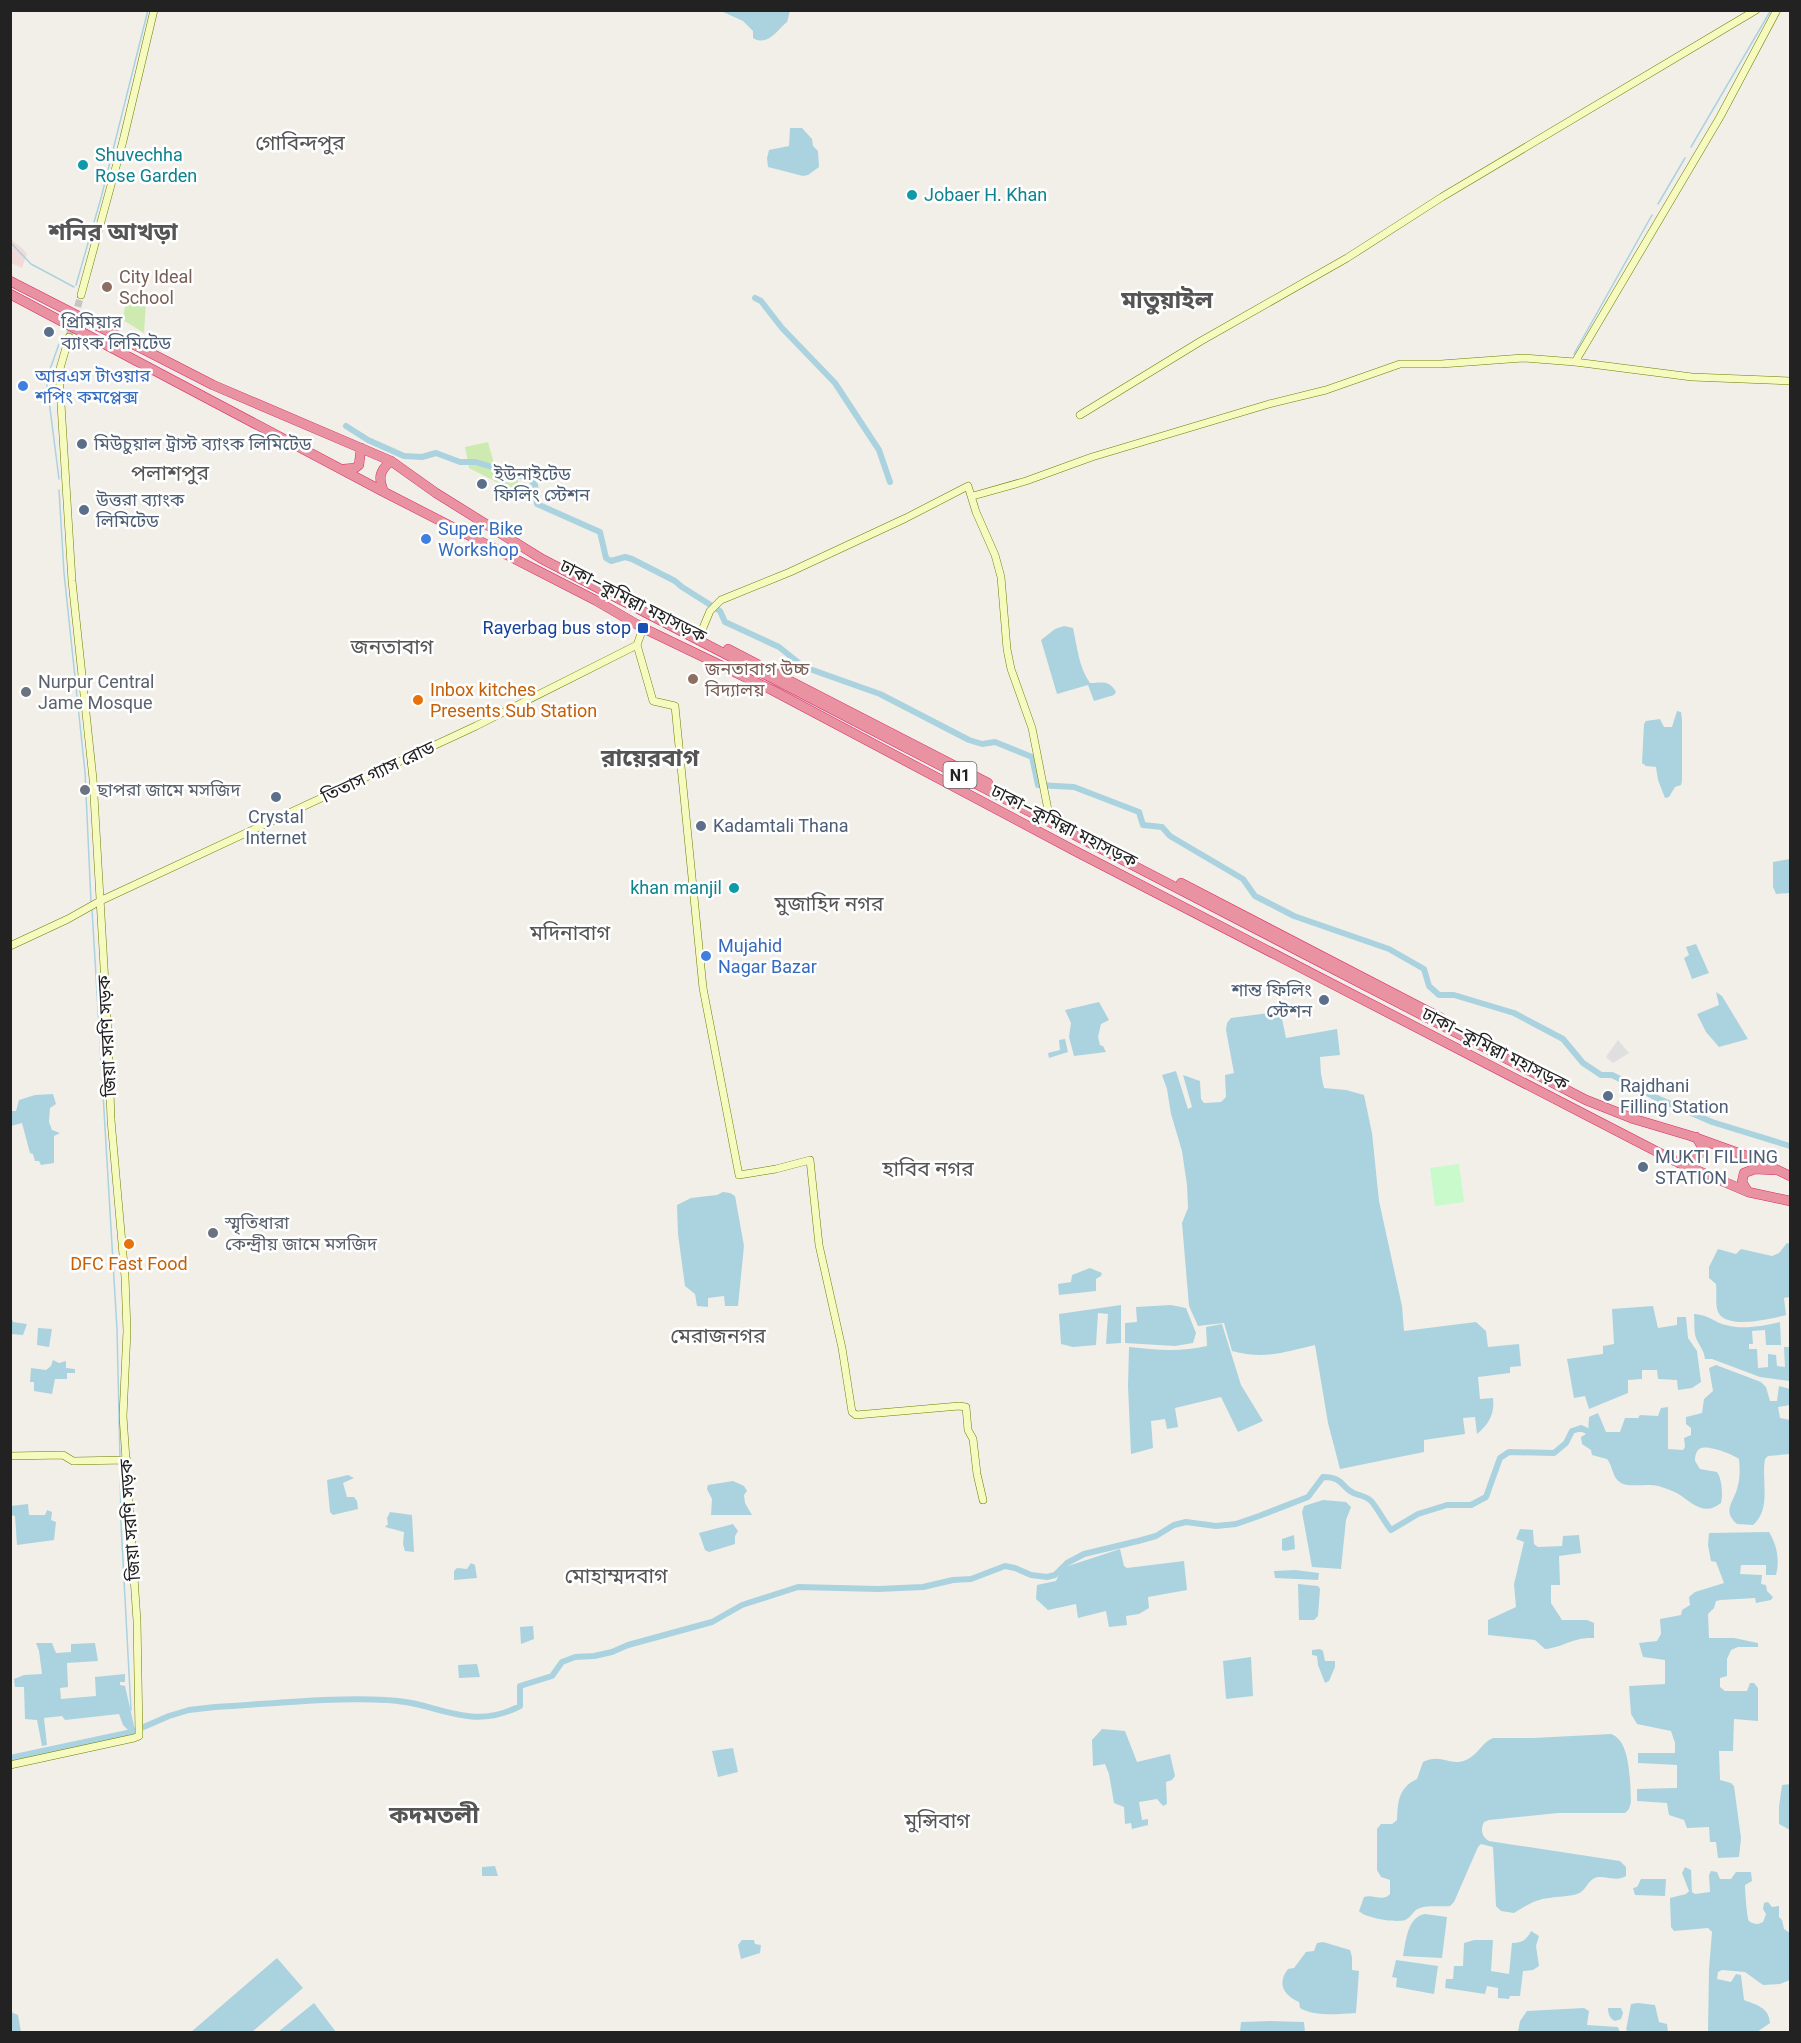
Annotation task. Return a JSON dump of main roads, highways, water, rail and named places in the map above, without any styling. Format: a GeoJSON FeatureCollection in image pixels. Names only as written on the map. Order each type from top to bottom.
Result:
{"type":"FeatureCollection","features":[{"type":"Feature","properties":{"kind":"highway"},"geometry":{"type":"LineString","coordinates":[[10,276],[157,351],[213,385]]}},
{"type":"Feature","properties":{"kind":"highway","name":"ঢাকা–কুমিল্লা মহাসড়ক"},"geometry":{"type":"LineString","coordinates":[[10,281],[213,385],[391,461],[443,498],[542,559],[1586,1100],[1631,1118],[1696,1137],[1752,1158],[1791,1176]]}},
{"type":"Feature","properties":{"kind":"highway","name":"ঢাকা–কুমিল্লা মহাসড়ক"},"geometry":{"type":"LineString","coordinates":[[10,294],[384,492],[595,600],[643,628],[772,690],[1066,847],[1679,1163],[1748,1192],[1791,1201]]}},
{"type":"Feature","properties":{"kind":"highway"},"geometry":{"type":"LineString","coordinates":[[343,469],[355,468],[359,465],[361,448]]}},
{"type":"Feature","properties":{"kind":"highway"},"geometry":{"type":"LineString","coordinates":[[384,492],[379,480],[380,472],[391,461]]}},
{"type":"Feature","properties":{"kind":"highway"},"geometry":{"type":"LineString","coordinates":[[612,595],[648,609],[835,703],[1311,948],[1555,1082]]}},
{"type":"Feature","properties":{"kind":"highway"},"geometry":{"type":"LineString","coordinates":[[1679,1163],[1692,1160],[1700,1154],[1703,1148],[1696,1137]]}},
{"type":"Feature","properties":{"kind":"highway"},"geometry":{"type":"LineString","coordinates":[[1748,1192],[1742,1182],[1744,1173],[1755,1169],[1778,1171]]}},
{"type":"Feature","properties":{"kind":"water"},"geometry":{"type":"Polygon","coordinates":[[[721,11],[790,11],[787,22],[772,36],[758,40],[753,38],[753,31],[743,21],[721,11]]]}},
{"type":"Feature","properties":{"kind":"water"},"geometry":{"type":"Polygon","coordinates":[[[790,128],[802,128],[812,139],[813,146],[818,151],[819,167],[808,175],[803,176],[768,167],[769,150],[789,146],[790,128]]]}},
{"type":"Feature","properties":{"kind":"water"},"geometry":{"type":"Polygon","coordinates":[[[1064,626],[1073,628],[1081,664],[1090,683],[1108,683],[1116,692],[1114,695],[1094,701],[1088,685],[1057,694],[1041,640],[1055,629],[1064,626]]]}},
{"type":"Feature","properties":{"kind":"water"},"geometry":{"type":"Polygon","coordinates":[[[1677,711],[1681,712],[1682,719],[1682,781],[1669,797],[1665,798],[1656,767],[1642,763],[1644,724],[1646,721],[1660,719],[1664,727],[1672,727],[1677,711]]]}},
{"type":"Feature","properties":{"kind":"water"},"geometry":{"type":"Polygon","coordinates":[[[1790,859],[1790,893],[1776,894],[1773,887],[1773,862],[1790,859]]]}},
{"type":"Feature","properties":{"kind":"water"},"geometry":{"type":"Polygon","coordinates":[[[1696,944],[1709,973],[1692,979],[1684,958],[1689,955],[1686,947],[1696,944]]]}},
{"type":"Feature","properties":{"kind":"water"},"geometry":{"type":"Polygon","coordinates":[[[1716,992],[1722,996],[1748,1039],[1719,1047],[1706,1032],[1697,1014],[1719,1005],[1716,992]]]}},
{"type":"Feature","properties":{"kind":"water"},"geometry":{"type":"Polygon","coordinates":[[[1099,1002],[1109,1020],[1101,1024],[1098,1037],[1100,1045],[1106,1052],[1074,1056],[1069,1037],[1071,1023],[1065,1010],[1099,1002]]]}},
{"type":"Feature","properties":{"kind":"water"},"geometry":{"type":"Polygon","coordinates":[[[1275,1012],[1281,1014],[1286,1038],[1337,1029],[1340,1055],[1320,1057],[1324,1088],[1346,1090],[1364,1095],[1372,1133],[1379,1201],[1402,1306],[1404,1331],[1476,1322],[1486,1331],[1488,1347],[1519,1344],[1521,1366],[1510,1367],[1510,1373],[1478,1377],[1480,1399],[1493,1398],[1493,1409],[1485,1426],[1477,1434],[1475,1417],[1463,1418],[1465,1434],[1424,1440],[1424,1452],[1340,1469],[1328,1423],[1315,1345],[1274,1354],[1243,1354],[1232,1351],[1224,1323],[1198,1326],[1189,1306],[1182,1223],[1188,1208],[1187,1185],[1182,1151],[1162,1075],[1176,1071],[1188,1109],[1192,1107],[1183,1075],[1200,1081],[1201,1099],[1204,1103],[1221,1102],[1226,1097],[1225,1075],[1234,1073],[1226,1030],[1227,1023],[1231,1018],[1275,1012]]]}},
{"type":"Feature","properties":{"kind":"water"},"geometry":{"type":"Polygon","coordinates":[[[1065,1039],[1068,1052],[1049,1058],[1048,1053],[1060,1050],[1059,1040],[1065,1039]]]}},
{"type":"Feature","properties":{"kind":"water"},"geometry":{"type":"Polygon","coordinates":[[[53,1094],[56,1104],[50,1108],[49,1122],[52,1130],[60,1133],[54,1136],[54,1163],[41,1165],[30,1153],[22,1123],[11,1126],[11,1111],[16,1111],[19,1100],[35,1095],[53,1094]]]}},
{"type":"Feature","properties":{"kind":"water"},"geometry":{"type":"Polygon","coordinates":[[[723,1192],[735,1196],[744,1246],[738,1306],[725,1306],[724,1296],[708,1298],[708,1307],[697,1306],[695,1294],[685,1286],[678,1234],[677,1205],[691,1198],[717,1195],[723,1192]]]}},
{"type":"Feature","properties":{"kind":"water"},"geometry":{"type":"Polygon","coordinates":[[[1787,1243],[1790,1244],[1790,1297],[1784,1298],[1786,1315],[1750,1322],[1730,1321],[1723,1317],[1717,1309],[1716,1284],[1709,1278],[1709,1267],[1718,1249],[1736,1254],[1741,1249],[1772,1256],[1779,1253],[1787,1243]]]}},
{"type":"Feature","properties":{"kind":"water"},"geometry":{"type":"Polygon","coordinates":[[[1090,1268],[1102,1273],[1096,1279],[1096,1291],[1059,1295],[1058,1284],[1071,1282],[1072,1275],[1090,1268]]]}},
{"type":"Feature","properties":{"kind":"water"},"geometry":{"type":"Polygon","coordinates":[[[1121,1305],[1121,1343],[1106,1344],[1108,1314],[1098,1313],[1096,1345],[1073,1347],[1061,1344],[1059,1314],[1121,1305]]]}},
{"type":"Feature","properties":{"kind":"water"},"geometry":{"type":"Polygon","coordinates":[[[1171,1305],[1186,1308],[1196,1333],[1193,1343],[1175,1346],[1125,1343],[1125,1323],[1137,1322],[1136,1307],[1171,1305]]]}},
{"type":"Feature","properties":{"kind":"water"},"geometry":{"type":"Polygon","coordinates":[[[1653,1306],[1658,1328],[1677,1325],[1677,1317],[1686,1317],[1688,1338],[1697,1351],[1701,1382],[1692,1388],[1678,1390],[1677,1380],[1658,1379],[1657,1370],[1642,1370],[1642,1379],[1628,1380],[1628,1393],[1589,1409],[1585,1396],[1574,1398],[1567,1359],[1603,1354],[1603,1346],[1614,1344],[1612,1309],[1653,1306]]]}},
{"type":"Feature","properties":{"kind":"water"},"geometry":{"type":"Polygon","coordinates":[[[1694,1314],[1722,1324],[1739,1327],[1780,1322],[1781,1345],[1766,1345],[1765,1330],[1752,1331],[1753,1344],[1749,1344],[1749,1349],[1757,1349],[1758,1368],[1768,1367],[1768,1354],[1776,1355],[1777,1366],[1785,1367],[1784,1347],[1790,1347],[1790,1381],[1760,1377],[1712,1359],[1705,1359],[1695,1334],[1694,1314]]]}},
{"type":"Feature","properties":{"kind":"water"},"geometry":{"type":"Polygon","coordinates":[[[11,1316],[13,1322],[27,1324],[23,1335],[11,1334],[11,1316]]]}},
{"type":"Feature","properties":{"kind":"water"},"geometry":{"type":"Polygon","coordinates":[[[1222,1324],[1241,1385],[1263,1421],[1238,1432],[1221,1397],[1175,1408],[1178,1427],[1167,1429],[1165,1419],[1151,1421],[1153,1448],[1131,1454],[1129,1347],[1168,1350],[1207,1346],[1206,1327],[1222,1324]]]}},
{"type":"Feature","properties":{"kind":"water"},"geometry":{"type":"Polygon","coordinates":[[[38,1328],[52,1329],[49,1347],[37,1345],[38,1328]]]}},
{"type":"Feature","properties":{"kind":"water"},"geometry":{"type":"Polygon","coordinates":[[[53,1360],[59,1363],[66,1361],[66,1368],[75,1369],[75,1373],[67,1373],[67,1379],[55,1379],[52,1394],[34,1391],[34,1382],[30,1382],[31,1368],[46,1370],[51,1366],[53,1360]]]}},
{"type":"Feature","properties":{"kind":"water"},"geometry":{"type":"Polygon","coordinates":[[[1716,1365],[1761,1382],[1766,1387],[1770,1401],[1777,1401],[1779,1386],[1790,1389],[1790,1405],[1778,1407],[1780,1418],[1790,1420],[1790,1454],[1768,1456],[1765,1459],[1764,1502],[1759,1518],[1753,1525],[1737,1524],[1730,1515],[1729,1511],[1738,1486],[1740,1471],[1739,1459],[1732,1455],[1704,1447],[1697,1452],[1695,1461],[1700,1469],[1717,1472],[1722,1487],[1721,1503],[1704,1509],[1675,1492],[1661,1487],[1621,1483],[1607,1459],[1592,1455],[1591,1450],[1582,1444],[1581,1437],[1588,1433],[1589,1417],[1598,1413],[1606,1432],[1620,1432],[1625,1418],[1638,1418],[1640,1415],[1658,1416],[1661,1408],[1668,1407],[1668,1449],[1683,1450],[1684,1438],[1691,1435],[1691,1428],[1686,1424],[1686,1417],[1702,1413],[1704,1399],[1713,1391],[1709,1368],[1716,1365]]]}},
{"type":"Feature","properties":{"kind":"water"},"geometry":{"type":"Polygon","coordinates":[[[348,1475],[354,1478],[343,1483],[347,1497],[354,1497],[358,1509],[333,1515],[330,1512],[327,1480],[348,1475]]]}},
{"type":"Feature","properties":{"kind":"water"},"geometry":{"type":"Polygon","coordinates":[[[733,1481],[744,1486],[747,1491],[744,1495],[745,1503],[752,1515],[711,1515],[712,1499],[707,1489],[708,1485],[733,1481]]]}},
{"type":"Feature","properties":{"kind":"water"},"geometry":{"type":"Polygon","coordinates":[[[1323,1500],[1346,1502],[1351,1507],[1346,1520],[1341,1569],[1312,1567],[1302,1512],[1304,1506],[1323,1500]]]}},
{"type":"Feature","properties":{"kind":"water"},"geometry":{"type":"Polygon","coordinates":[[[28,1504],[29,1515],[45,1515],[47,1510],[52,1512],[51,1520],[56,1522],[54,1540],[17,1545],[15,1516],[11,1515],[11,1506],[28,1504]]]}},
{"type":"Feature","properties":{"kind":"water"},"geometry":{"type":"Polygon","coordinates":[[[390,1512],[412,1515],[414,1552],[405,1551],[404,1532],[385,1527],[388,1524],[387,1518],[390,1512]]]}},
{"type":"Feature","properties":{"kind":"water"},"geometry":{"type":"Polygon","coordinates":[[[733,1524],[738,1531],[735,1544],[709,1552],[705,1550],[699,1533],[733,1524]]]}},
{"type":"Feature","properties":{"kind":"water"},"geometry":{"type":"Polygon","coordinates":[[[1520,1529],[1533,1530],[1534,1544],[1538,1547],[1562,1546],[1563,1536],[1579,1535],[1581,1553],[1559,1556],[1560,1585],[1551,1585],[1551,1603],[1562,1620],[1587,1620],[1594,1623],[1594,1638],[1580,1639],[1545,1649],[1535,1640],[1488,1635],[1488,1620],[1516,1607],[1514,1584],[1524,1542],[1516,1539],[1520,1529]]]}},
{"type":"Feature","properties":{"kind":"water"},"geometry":{"type":"Polygon","coordinates":[[[1769,1532],[1777,1553],[1776,1575],[1766,1575],[1766,1565],[1741,1565],[1740,1574],[1762,1575],[1761,1584],[1766,1585],[1767,1591],[1773,1597],[1771,1600],[1756,1603],[1755,1598],[1716,1601],[1714,1608],[1708,1614],[1709,1638],[1734,1638],[1758,1643],[1758,1647],[1738,1647],[1731,1650],[1727,1659],[1727,1676],[1720,1678],[1720,1687],[1725,1691],[1747,1691],[1750,1683],[1754,1683],[1758,1688],[1758,1721],[1734,1719],[1733,1751],[1719,1751],[1720,1780],[1734,1786],[1741,1838],[1739,1857],[1718,1858],[1716,1842],[1710,1842],[1709,1827],[1687,1828],[1684,1820],[1669,1815],[1667,1803],[1637,1801],[1637,1789],[1677,1788],[1677,1765],[1638,1763],[1638,1753],[1675,1753],[1675,1743],[1671,1731],[1637,1724],[1631,1714],[1629,1686],[1665,1684],[1665,1660],[1643,1657],[1639,1643],[1657,1641],[1661,1634],[1660,1619],[1681,1615],[1682,1610],[1690,1605],[1689,1597],[1695,1592],[1724,1583],[1716,1562],[1711,1561],[1708,1545],[1709,1533],[1769,1532]]]}},
{"type":"Feature","properties":{"kind":"water"},"geometry":{"type":"Polygon","coordinates":[[[1294,1535],[1295,1549],[1282,1550],[1282,1539],[1294,1535]]]}},
{"type":"Feature","properties":{"kind":"water"},"geometry":{"type":"Polygon","coordinates":[[[1120,1549],[1124,1566],[1127,1568],[1184,1561],[1187,1590],[1148,1597],[1149,1608],[1139,1614],[1126,1616],[1127,1625],[1109,1627],[1106,1611],[1078,1618],[1076,1604],[1048,1610],[1036,1599],[1037,1585],[1056,1581],[1065,1567],[1120,1549]]]}},
{"type":"Feature","properties":{"kind":"water"},"geometry":{"type":"Polygon","coordinates":[[[471,1563],[475,1565],[477,1578],[454,1580],[454,1571],[457,1568],[467,1569],[471,1563]]]}},
{"type":"Feature","properties":{"kind":"water"},"geometry":{"type":"Polygon","coordinates":[[[1295,1570],[1319,1573],[1318,1580],[1275,1578],[1274,1571],[1295,1570]]]}},
{"type":"Feature","properties":{"kind":"water"},"geometry":{"type":"Polygon","coordinates":[[[1298,1584],[1318,1586],[1320,1589],[1318,1616],[1314,1620],[1299,1620],[1298,1584]]]}},
{"type":"Feature","properties":{"kind":"water"},"geometry":{"type":"Polygon","coordinates":[[[533,1626],[534,1639],[521,1644],[520,1627],[533,1626]]]}},
{"type":"Feature","properties":{"kind":"water"},"geometry":{"type":"Polygon","coordinates":[[[36,1643],[52,1643],[56,1653],[71,1652],[71,1644],[95,1643],[98,1661],[67,1663],[68,1687],[60,1688],[61,1699],[96,1696],[95,1677],[125,1674],[125,1682],[120,1682],[120,1685],[125,1686],[135,1730],[129,1731],[123,1725],[119,1714],[65,1720],[62,1716],[44,1718],[47,1745],[42,1746],[37,1720],[25,1719],[24,1687],[15,1687],[14,1679],[24,1675],[42,1674],[36,1643]]]}},
{"type":"Feature","properties":{"kind":"water"},"geometry":{"type":"Polygon","coordinates":[[[1312,1650],[1323,1651],[1325,1661],[1335,1661],[1329,1681],[1325,1683],[1317,1656],[1312,1655],[1312,1650]]]}},
{"type":"Feature","properties":{"kind":"water"},"geometry":{"type":"Polygon","coordinates":[[[1251,1657],[1253,1696],[1226,1699],[1223,1661],[1251,1657]]]}},
{"type":"Feature","properties":{"kind":"water"},"geometry":{"type":"Polygon","coordinates":[[[477,1664],[480,1677],[459,1678],[458,1665],[477,1664]]]}},
{"type":"Feature","properties":{"kind":"water"},"geometry":{"type":"Polygon","coordinates":[[[1102,1729],[1125,1731],[1137,1762],[1170,1754],[1175,1776],[1166,1782],[1167,1804],[1163,1806],[1157,1799],[1139,1802],[1142,1820],[1148,1819],[1148,1825],[1132,1829],[1131,1823],[1125,1824],[1124,1807],[1114,1803],[1105,1764],[1093,1766],[1092,1740],[1102,1729]]]}},
{"type":"Feature","properties":{"kind":"water"},"geometry":{"type":"Polygon","coordinates":[[[1611,1734],[1618,1738],[1626,1753],[1630,1774],[1631,1802],[1625,1813],[1558,1813],[1489,1820],[1484,1822],[1482,1833],[1489,1841],[1620,1861],[1626,1867],[1626,1876],[1616,1879],[1594,1878],[1577,1894],[1540,1900],[1514,1913],[1501,1911],[1496,1906],[1493,1847],[1481,1844],[1450,1906],[1420,1908],[1401,1921],[1374,1918],[1359,1911],[1364,1897],[1381,1898],[1390,1894],[1390,1880],[1381,1877],[1377,1870],[1377,1829],[1381,1824],[1392,1824],[1397,1820],[1400,1796],[1406,1787],[1417,1779],[1423,1762],[1435,1759],[1455,1762],[1466,1760],[1493,1738],[1611,1734]]]}},
{"type":"Feature","properties":{"kind":"water"},"geometry":{"type":"Polygon","coordinates":[[[733,1748],[738,1772],[718,1777],[712,1751],[733,1748]]]}},
{"type":"Feature","properties":{"kind":"water"},"geometry":{"type":"Polygon","coordinates":[[[1790,1784],[1790,1830],[1779,1824],[1779,1807],[1782,1785],[1790,1784]]]}},
{"type":"Feature","properties":{"kind":"water"},"geometry":{"type":"Polygon","coordinates":[[[495,1866],[498,1876],[482,1876],[482,1867],[495,1866]]]}},
{"type":"Feature","properties":{"kind":"water"},"geometry":{"type":"Polygon","coordinates":[[[1685,1867],[1691,1870],[1692,1892],[1695,1894],[1710,1892],[1709,1875],[1711,1871],[1717,1872],[1720,1879],[1731,1879],[1736,1872],[1751,1872],[1752,1881],[1745,1885],[1749,1921],[1752,1923],[1763,1922],[1766,1914],[1763,1909],[1764,1903],[1768,1902],[1772,1907],[1779,1906],[1779,1917],[1784,1929],[1790,1933],[1790,1980],[1780,1984],[1763,1985],[1745,1972],[1722,1970],[1718,1972],[1717,1979],[1731,1982],[1736,1974],[1741,1975],[1744,2000],[1761,2007],[1767,2013],[1770,2023],[1757,2032],[1708,2032],[1712,1932],[1708,1928],[1674,1931],[1671,1927],[1670,1898],[1689,1891],[1682,1873],[1685,1867]]]}},
{"type":"Feature","properties":{"kind":"water"},"geometry":{"type":"Polygon","coordinates":[[[1641,1879],[1666,1879],[1665,1896],[1635,1895],[1633,1888],[1637,1887],[1641,1879]]]}},
{"type":"Feature","properties":{"kind":"water"},"geometry":{"type":"Polygon","coordinates":[[[1425,1914],[1447,1917],[1442,1958],[1403,1956],[1411,1925],[1419,1916],[1425,1914]]]}},
{"type":"Feature","properties":{"kind":"water"},"geometry":{"type":"Polygon","coordinates":[[[1531,1931],[1539,1936],[1536,1946],[1539,1966],[1533,1970],[1523,1971],[1520,1996],[1510,1996],[1509,1999],[1498,1998],[1498,1988],[1487,1986],[1485,1994],[1445,1988],[1446,1979],[1453,1979],[1454,1966],[1463,1966],[1464,1943],[1474,1940],[1493,1940],[1491,1971],[1509,1974],[1512,1943],[1528,1937],[1531,1931]]]}},
{"type":"Feature","properties":{"kind":"water"},"geometry":{"type":"Polygon","coordinates":[[[742,1940],[754,1940],[755,1944],[761,1945],[760,1953],[741,1959],[738,1945],[742,1940]]]}},
{"type":"Feature","properties":{"kind":"water"},"geometry":{"type":"Polygon","coordinates":[[[1323,1942],[1350,1950],[1352,1970],[1359,1971],[1356,2013],[1327,2014],[1306,2011],[1300,2008],[1299,2002],[1289,1996],[1283,1988],[1283,1979],[1288,1969],[1294,1968],[1306,1952],[1314,1951],[1317,1943],[1323,1942]]]}},
{"type":"Feature","properties":{"kind":"water"},"geometry":{"type":"Polygon","coordinates":[[[277,1958],[303,1988],[252,2032],[191,2032],[277,1958]]]}},
{"type":"Feature","properties":{"kind":"water"},"geometry":{"type":"Polygon","coordinates":[[[1396,1960],[1438,1966],[1434,1994],[1396,1987],[1397,1978],[1392,1977],[1396,1960]]]}},
{"type":"Feature","properties":{"kind":"water"},"geometry":{"type":"Polygon","coordinates":[[[314,2003],[336,2032],[278,2032],[314,2003]]]}},
{"type":"Feature","properties":{"kind":"water"},"geometry":{"type":"Polygon","coordinates":[[[1631,2004],[1655,2005],[1659,2022],[1667,2024],[1668,2032],[1630,2032],[1626,2030],[1631,2004]]]}},
{"type":"Feature","properties":{"kind":"water"},"geometry":{"type":"Polygon","coordinates":[[[1584,2008],[1589,2011],[1587,2025],[1618,2027],[1620,2032],[1518,2032],[1520,2021],[1527,2011],[1584,2008]]]}},
{"type":"Feature","properties":{"kind":"water"},"geometry":{"type":"Polygon","coordinates":[[[1608,2008],[1621,2008],[1623,2013],[1621,2019],[1615,2021],[1612,2019],[1608,2008]]]}},
{"type":"Feature","properties":{"kind":"water"},"geometry":{"type":"Polygon","coordinates":[[[11,2012],[18,2015],[21,2032],[11,2032],[11,2012]]]}},
{"type":"Feature","properties":{"kind":"water"},"geometry":{"type":"Polygon","coordinates":[[[1241,2022],[1304,2022],[1305,2032],[1240,2032],[1241,2022]]]}},
{"type":"Feature","properties":{"kind":"waterway"},"geometry":{"type":"LineString","coordinates":[[76,285],[101,198],[148,10]]}},
{"type":"Feature","properties":{"kind":"waterway"},"geometry":{"type":"LineString","coordinates":[[1691,147],[1771,10]]}},
{"type":"Feature","properties":{"kind":"waterway"},"geometry":{"type":"LineString","coordinates":[[1658,204],[1685,158]]}},
{"type":"Feature","properties":{"kind":"waterway"},"geometry":{"type":"LineString","coordinates":[[1574,354],[1652,215]]}},
{"type":"Feature","properties":{"kind":"waterway"},"geometry":{"type":"LineString","coordinates":[[10,242],[31,264],[74,287]]}},
{"type":"Feature","properties":{"kind":"waterway"},"geometry":{"type":"LineString","coordinates":[[755,298],[761,301],[782,328],[835,383],[879,450],[890,482]]}},
{"type":"Feature","properties":{"kind":"waterway"},"geometry":{"type":"LineString","coordinates":[[49,372],[59,344]]}},
{"type":"Feature","properties":{"kind":"waterway"},"geometry":{"type":"LineString","coordinates":[[46,377],[59,479]]}},
{"type":"Feature","properties":{"kind":"waterway"},"geometry":{"type":"LineString","coordinates":[[346,426],[368,440],[404,456],[422,457],[436,453],[460,462],[476,462],[530,479],[535,485],[537,504],[600,532],[606,558],[611,561],[625,557],[632,559],[675,581],[720,611],[725,622],[779,647],[804,667],[880,694],[969,740],[982,744],[995,742],[1032,757],[1038,785],[1074,787],[1139,812],[1143,825],[1162,827],[1170,836],[1243,879],[1255,896],[1294,916],[1389,949],[1424,969],[1429,986],[1439,995],[1454,995],[1514,1013],[1563,1039],[1583,1063],[1601,1075],[1612,1075],[1712,1122],[1790,1146]]}},
{"type":"Feature","properties":{"kind":"waterway"},"geometry":{"type":"LineString","coordinates":[[59,490],[64,573],[85,772],[91,902]]}},
{"type":"Feature","properties":{"kind":"waterway"},"geometry":{"type":"LineString","coordinates":[[92,909],[117,1329],[120,1459]]}},
{"type":"Feature","properties":{"kind":"waterway"},"geometry":{"type":"LineString","coordinates":[[10,1758],[132,1732],[169,1716],[189,1710],[215,1707],[365,1699],[404,1702],[468,1716],[485,1717],[502,1714],[520,1706],[520,1686],[552,1676],[562,1662],[575,1657],[612,1652],[628,1645],[712,1622],[742,1605],[798,1587],[878,1589],[923,1587],[953,1580],[971,1579],[1005,1566],[1031,1575],[1047,1577],[1055,1575],[1067,1563],[1084,1554],[1156,1536],[1174,1525],[1186,1522],[1216,1526],[1236,1524],[1259,1516],[1308,1497],[1323,1477],[1335,1479],[1351,1492],[1369,1499],[1391,1530],[1418,1514],[1447,1505],[1471,1505],[1486,1497],[1500,1458],[1509,1452],[1554,1453],[1566,1443],[1572,1431],[1581,1428],[1595,1435]]}},
{"type":"Feature","properties":{"kind":"waterway"},"geometry":{"type":"LineString","coordinates":[[120,1464],[131,1710]]}},
{"type":"Feature","properties":{"kind":"tunnel"},"geometry":{"type":"LineString","coordinates":[[69,337],[81,295]]}},
{"type":"Feature","properties":{"kind":"place","name":"Shuvechha Rose Garden"},"geometry":{"type":"Point","coordinates":[83,165]}},
{"type":"Feature","properties":{"kind":"place","name":"Jobaer H. Khan"},"geometry":{"type":"Point","coordinates":[912,195]}},
{"type":"Feature","properties":{"kind":"place","name":"City Ideal School"},"geometry":{"type":"Point","coordinates":[107,287]}},
{"type":"Feature","properties":{"kind":"place","name":"প্রিমিয়ার ব্যাংক লিমিটেড"},"geometry":{"type":"Point","coordinates":[49,332]}},
{"type":"Feature","properties":{"kind":"place","name":"আরএস টাওয়ার শপিং কমপ্লেক্স"},"geometry":{"type":"Point","coordinates":[23,386]}},
{"type":"Feature","properties":{"kind":"place","name":"মিউচুয়াল ট্রাস্ট ব্যাংক লিমিটেড"},"geometry":{"type":"Point","coordinates":[82,444]}},
{"type":"Feature","properties":{"kind":"place","name":"ইউনাইটেড ফিলিং স্টেশন"},"geometry":{"type":"Point","coordinates":[482,484]}},
{"type":"Feature","properties":{"kind":"place","name":"উত্তরা ব্যাংক লিমিটেড"},"geometry":{"type":"Point","coordinates":[84,510]}},
{"type":"Feature","properties":{"kind":"place","name":"Super Bike Workshop"},"geometry":{"type":"Point","coordinates":[426,539]}},
{"type":"Feature","properties":{"kind":"place","name":"Rayerbag bus stop"},"geometry":{"type":"Point","coordinates":[643,628]}},
{"type":"Feature","properties":{"kind":"place","name":"জনতাবাগ উচ্চ বিদ্যালয়"},"geometry":{"type":"Point","coordinates":[693,679]}},
{"type":"Feature","properties":{"kind":"place","name":"Nurpur Central Jame Mosque"},"geometry":{"type":"Point","coordinates":[26,692]}},
{"type":"Feature","properties":{"kind":"place","name":"Inbox kitches Presents Sub Station"},"geometry":{"type":"Point","coordinates":[418,700]}},
{"type":"Feature","properties":{"kind":"place","name":"ছাপরা জামে মসজিদ"},"geometry":{"type":"Point","coordinates":[85,790]}},
{"type":"Feature","properties":{"kind":"place","name":"Crystal Internet"},"geometry":{"type":"Point","coordinates":[276,797]}},
{"type":"Feature","properties":{"kind":"place","name":"Kadamtali Thana"},"geometry":{"type":"Point","coordinates":[701,826]}},
{"type":"Feature","properties":{"kind":"place","name":"khan manjil"},"geometry":{"type":"Point","coordinates":[734,888]}},
{"type":"Feature","properties":{"kind":"place","name":"Mujahid Nagar Bazar"},"geometry":{"type":"Point","coordinates":[706,956]}},
{"type":"Feature","properties":{"kind":"place","name":"শান্ত ফিলিং স্টেশন"},"geometry":{"type":"Point","coordinates":[1324,1000]}},
{"type":"Feature","properties":{"kind":"place","name":"Rajdhani Filling Station"},"geometry":{"type":"Point","coordinates":[1608,1096]}},
{"type":"Feature","properties":{"kind":"place","name":"MUKTI FILLING STATION"},"geometry":{"type":"Point","coordinates":[1643,1167]}},
{"type":"Feature","properties":{"kind":"place","name":"স্মৃতিধারা কেন্দ্রীয় জামে মসজিদ"},"geometry":{"type":"Point","coordinates":[213,1233]}},
{"type":"Feature","properties":{"kind":"place","name":"DFC Fast Food"},"geometry":{"type":"Point","coordinates":[129,1244]}},
{"type":"Feature","properties":{"kind":"district","name":"গোবিন্দপুর"},"geometry":{"type":"Point","coordinates":[300,143]}},
{"type":"Feature","properties":{"kind":"district","name":"শনির আখড়া"},"geometry":{"type":"Point","coordinates":[113,232]}},
{"type":"Feature","properties":{"kind":"district","name":"মাতুয়াইল"},"geometry":{"type":"Point","coordinates":[1167,300]}},
{"type":"Feature","properties":{"kind":"district","name":"পলাশপুর"},"geometry":{"type":"Point","coordinates":[170,473]}},
{"type":"Feature","properties":{"kind":"district","name":"জনতাবাগ"},"geometry":{"type":"Point","coordinates":[392,647]}},
{"type":"Feature","properties":{"kind":"district","name":"রায়েরবাগ"},"geometry":{"type":"Point","coordinates":[650,758]}},
{"type":"Feature","properties":{"kind":"district","name":"মুজাহিদ নগর"},"geometry":{"type":"Point","coordinates":[829,904]}},
{"type":"Feature","properties":{"kind":"district","name":"মদিনাবাগ"},"geometry":{"type":"Point","coordinates":[570,933]}},
{"type":"Feature","properties":{"kind":"district","name":"হাবিব নগর"},"geometry":{"type":"Point","coordinates":[928,1169]}},
{"type":"Feature","properties":{"kind":"district","name":"মেরাজনগর"},"geometry":{"type":"Point","coordinates":[718,1336]}},
{"type":"Feature","properties":{"kind":"district","name":"মোহাম্মদবাগ"},"geometry":{"type":"Point","coordinates":[616,1576]}},
{"type":"Feature","properties":{"kind":"district","name":"কদমতলী"},"geometry":{"type":"Point","coordinates":[434,1815]}},
{"type":"Feature","properties":{"kind":"district","name":"মুন্সিবাগ"},"geometry":{"type":"Point","coordinates":[937,1821]}}]}
